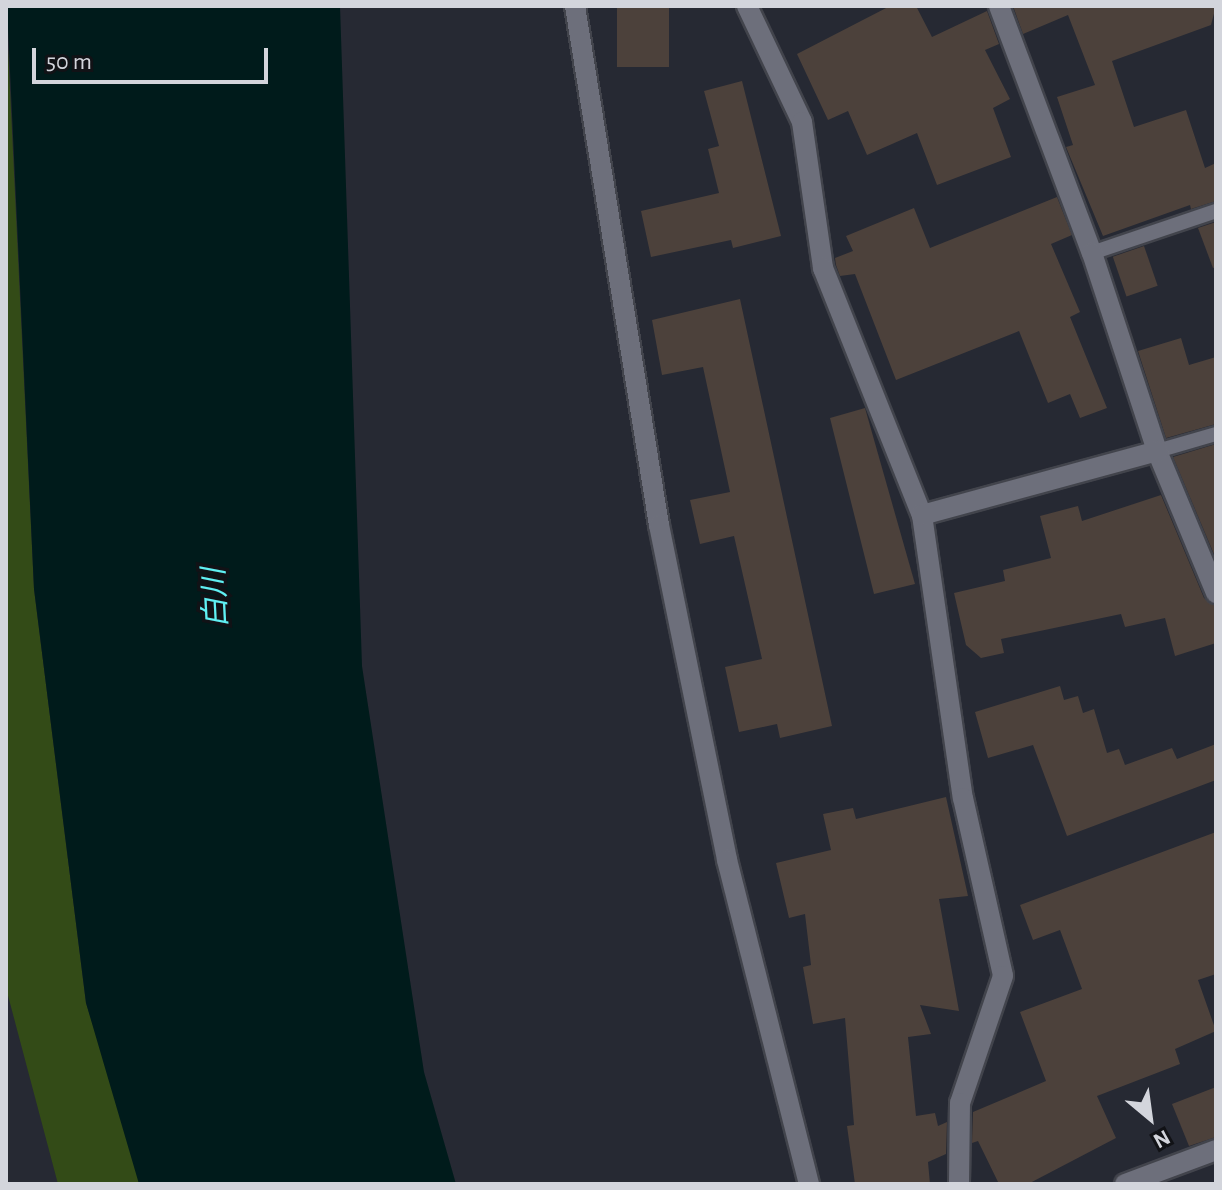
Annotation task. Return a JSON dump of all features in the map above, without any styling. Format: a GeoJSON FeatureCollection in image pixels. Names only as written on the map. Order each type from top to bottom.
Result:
{"type":"FeatureCollection","features":[{"type":"Feature","properties":{"kind":"street"},"geometry":{"type":"LineString","coordinates":[[575,6],[662,540],[727,860],[809,1184]]}},
{"type":"Feature","properties":{"kind":"street"},"geometry":{"type":"LineString","coordinates":[[747,6],[802,122],[823,268],[922,515],[963,798],[1003,976],[960,1103],[959,1184]]}},
{"type":"Feature","properties":{"kind":"street"},"geometry":{"type":"LineString","coordinates":[[999,6],[1092,253],[1157,451],[1216,593]]}},
{"type":"Feature","properties":{"kind":"street"},"geometry":{"type":"LineString","coordinates":[[922,515],[1157,451]]}},
{"type":"Feature","properties":{"kind":"street"},"geometry":{"type":"LineString","coordinates":[[1125,1184],[1216,1150]]}},
{"type":"Feature","properties":{"kind":"lane"},"geometry":{"type":"LineString","coordinates":[[1092,253],[1216,211]]}},
{"type":"Feature","properties":{"kind":"lane"},"geometry":{"type":"LineString","coordinates":[[1157,451],[1216,434]]}},
{"type":"Feature","properties":{"kind":"green space"},"geometry":{"type":"Polygon","coordinates":[[[6,6],[34,589],[86,1003],[144,1184],[58,1184],[6,988],[6,6]]]}},
{"type":"Feature","properties":{"kind":"water","name":"白川"},"geometry":{"type":"Polygon","coordinates":[[[7,6],[340,6],[362,666],[424,1072],[456,1184],[139,1184],[86,1003],[34,589],[7,6]]]}},
{"type":"Feature","properties":{"kind":"building"},"geometry":{"type":"Polygon","coordinates":[[[617,6],[669,6],[669,67],[617,67],[617,6]]]}},
{"type":"Feature","properties":{"kind":"building"},"geometry":{"type":"Polygon","coordinates":[[[890,6],[916,6],[932,37],[987,11],[999,44],[985,50],[1010,99],[993,108],[1011,157],[937,185],[917,133],[867,155],[848,111],[828,120],[797,54],[890,6]]]}},
{"type":"Feature","properties":{"kind":"building"},"geometry":{"type":"Polygon","coordinates":[[[1013,6],[1216,6],[1211,25],[1112,61],[1134,127],[1186,110],[1205,168],[1216,163],[1216,201],[1191,209],[1190,205],[1103,236],[1066,147],[1073,145],[1057,97],[1095,85],[1068,15],[1023,34],[1013,6]]]}},
{"type":"Feature","properties":{"kind":"building"},"geometry":{"type":"Polygon","coordinates":[[[742,81],[781,236],[733,248],[731,240],[651,257],[641,211],[719,193],[708,149],[719,146],[704,91],[742,81]]]}},
{"type":"Feature","properties":{"kind":"building"},"geometry":{"type":"Polygon","coordinates":[[[1057,197],[1072,235],[1051,244],[1080,312],[1070,317],[1107,408],[1080,418],[1070,394],[1048,403],[1019,331],[896,380],[855,274],[840,276],[836,265],[835,258],[853,251],[846,236],[914,208],[930,248],[1057,197]]]}},
{"type":"Feature","properties":{"kind":"building"},"geometry":{"type":"Polygon","coordinates":[[[1216,222],[1216,267],[1213,268],[1198,228],[1216,222]]]}},
{"type":"Feature","properties":{"kind":"building"},"geometry":{"type":"Polygon","coordinates":[[[1144,246],[1158,286],[1126,296],[1113,257],[1144,246]]]}},
{"type":"Feature","properties":{"kind":"building"},"geometry":{"type":"Polygon","coordinates":[[[740,299],[832,726],[780,738],[777,724],[739,732],[725,667],[762,659],[734,536],[700,544],[690,500],[730,492],[703,367],[662,375],[652,320],[740,299]]]}},
{"type":"Feature","properties":{"kind":"building"},"geometry":{"type":"Polygon","coordinates":[[[1181,338],[1189,365],[1216,357],[1216,424],[1166,438],[1138,351],[1181,338]]]}},
{"type":"Feature","properties":{"kind":"building"},"geometry":{"type":"Polygon","coordinates":[[[865,408],[915,584],[874,594],[830,418],[865,408]]]}},
{"type":"Feature","properties":{"kind":"building"},"geometry":{"type":"Polygon","coordinates":[[[1216,444],[1216,559],[1173,457],[1216,444]]]}},
{"type":"Feature","properties":{"kind":"building"},"geometry":{"type":"Polygon","coordinates":[[[1161,495],[1204,598],[1216,606],[1216,643],[1175,656],[1165,618],[1125,627],[1121,614],[1001,639],[1004,653],[981,658],[966,645],[954,593],[1005,581],[1003,570],[1051,558],[1040,516],[1078,506],[1082,521],[1161,495]]]}},
{"type":"Feature","properties":{"kind":"building"},"geometry":{"type":"Polygon","coordinates":[[[1060,686],[1064,700],[1078,696],[1083,713],[1094,709],[1107,753],[1119,749],[1125,765],[1172,748],[1177,759],[1216,744],[1216,780],[1067,836],[1033,745],[988,758],[975,712],[1060,686]]]}},
{"type":"Feature","properties":{"kind":"building"},"geometry":{"type":"Polygon","coordinates":[[[946,797],[968,896],[939,899],[959,1011],[920,1005],[931,1034],[908,1037],[916,1116],[935,1113],[938,1126],[947,1122],[946,1154],[928,1162],[930,1184],[855,1184],[847,1126],[854,1125],[845,1018],[813,1024],[803,967],[811,965],[805,914],[789,918],[776,863],[831,850],[823,814],[853,808],[856,819],[946,797]]]}},
{"type":"Feature","properties":{"kind":"building"},"geometry":{"type":"Polygon","coordinates":[[[1216,832],[1216,974],[1198,980],[1216,1031],[1175,1049],[1180,1064],[1097,1096],[1116,1138],[1028,1184],[999,1184],[978,1141],[972,1143],[973,1112],[1046,1081],[1020,1012],[1082,989],[1060,930],[1033,940],[1020,905],[1216,832]]]}},
{"type":"Feature","properties":{"kind":"building"},"geometry":{"type":"Polygon","coordinates":[[[1216,1087],[1216,1137],[1189,1146],[1172,1104],[1216,1087]]]}}]}
